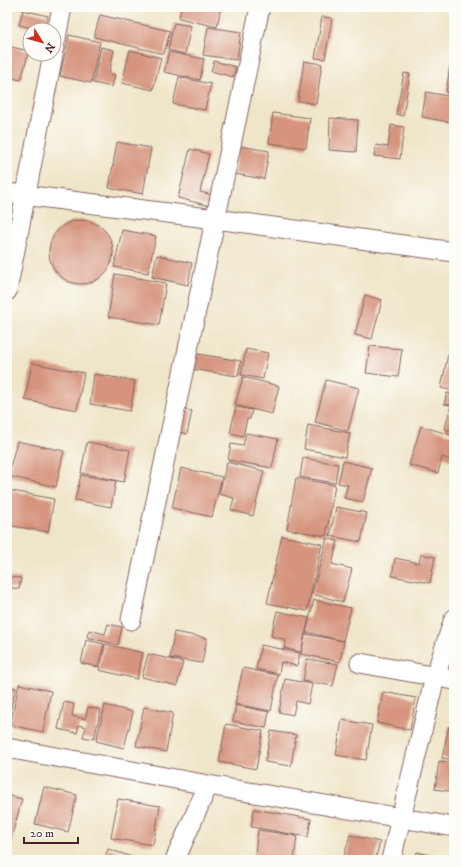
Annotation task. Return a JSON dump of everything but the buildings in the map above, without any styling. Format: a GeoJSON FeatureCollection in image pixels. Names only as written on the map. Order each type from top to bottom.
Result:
{"type":"FeatureCollection","features":[{"type":"Feature","properties":{"kind":"street"},"geometry":{"type":"LineString","coordinates":[[59,22],[62,7]]}},
{"type":"Feature","properties":{"kind":"street"},"geometry":{"type":"LineString","coordinates":[[131,620],[260,7]]}},
{"type":"Feature","properties":{"kind":"street"},"geometry":{"type":"LineString","coordinates":[[7,291],[16,194],[51,62]]}},
{"type":"Feature","properties":{"kind":"street"},"geometry":{"type":"LineString","coordinates":[[16,194],[216,219],[454,252]]}},
{"type":"Feature","properties":{"kind":"street"},"geometry":{"type":"LineString","coordinates":[[391,860],[435,677],[454,619]]}},
{"type":"Feature","properties":{"kind":"street"},"geometry":{"type":"LineString","coordinates":[[360,663],[454,680]]}},
{"type":"Feature","properties":{"kind":"street"},"geometry":{"type":"LineString","coordinates":[[7,748],[208,785],[454,827]]}},
{"type":"Feature","properties":{"kind":"street"},"geometry":{"type":"LineString","coordinates":[[175,860],[208,785]]}}]}
